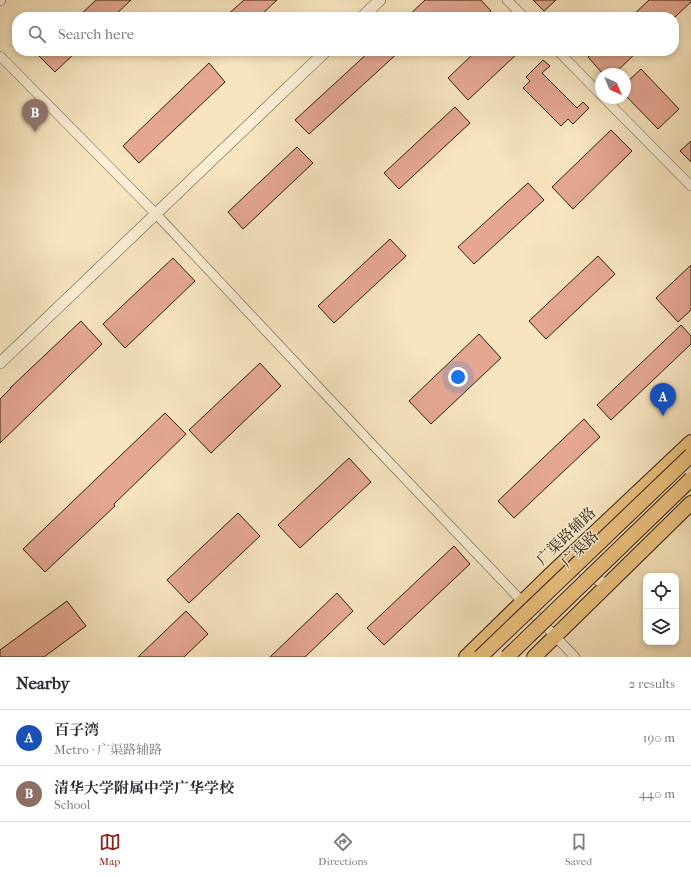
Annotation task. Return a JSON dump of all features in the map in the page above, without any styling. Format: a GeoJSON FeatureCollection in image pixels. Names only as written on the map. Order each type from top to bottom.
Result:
{"type":"FeatureCollection","features":[{"type":"Feature","properties":{"kind":"main road","name":"广渠路辅路"},"geometry":{"type":"LineString","coordinates":[[471,656],[522,602],[691,442]]}},
{"type":"Feature","properties":{"kind":"main road"},"geometry":{"type":"LineString","coordinates":[[471,656],[691,455]]}},
{"type":"Feature","properties":{"kind":"main road","name":"广渠路"},"geometry":{"type":"LineString","coordinates":[[494,657],[691,466]]}},
{"type":"Feature","properties":{"kind":"main road","name":"广渠路"},"geometry":{"type":"LineString","coordinates":[[507,657],[691,479]]}},
{"type":"Feature","properties":{"kind":"main road"},"geometry":{"type":"LineString","coordinates":[[521,657],[691,491]]}},
{"type":"Feature","properties":{"kind":"main road"},"geometry":{"type":"LineString","coordinates":[[534,657],[691,503]]}},
{"type":"Feature","properties":{"kind":"street"},"geometry":{"type":"LineString","coordinates":[[367,12],[380,0]]}},
{"type":"Feature","properties":{"kind":"street"},"geometry":{"type":"LineString","coordinates":[[507,0],[519,12]]}},
{"type":"Feature","properties":{"kind":"street"},"geometry":{"type":"LineString","coordinates":[[0,56],[156,214],[575,657]]}},
{"type":"Feature","properties":{"kind":"street"},"geometry":{"type":"LineString","coordinates":[[0,363],[321,56]]}},
{"type":"Feature","properties":{"kind":"street"},"geometry":{"type":"LineString","coordinates":[[563,56],[595,89]]}},
{"type":"Feature","properties":{"kind":"street"},"geometry":{"type":"LineString","coordinates":[[610,104],[691,186]]}},
{"type":"Feature","properties":{"kind":"street"},"geometry":{"type":"LineString","coordinates":[[578,548],[577,558],[579,568],[593,580],[609,583]]}},
{"type":"Feature","properties":{"kind":"street"},"geometry":{"type":"LineString","coordinates":[[471,656],[475,654],[488,654],[494,657]]}},
{"type":"Feature","properties":{"kind":"building"},"geometry":{"type":"Polygon","coordinates":[[[96,0],[131,0],[118,12],[83,12],[96,0]]]}},
{"type":"Feature","properties":{"kind":"building"},"geometry":{"type":"Polygon","coordinates":[[[244,0],[277,0],[264,12],[231,12],[244,0]]]}},
{"type":"Feature","properties":{"kind":"building"},"geometry":{"type":"Polygon","coordinates":[[[425,0],[481,0],[491,11],[490,12],[412,12],[425,0]]]}},
{"type":"Feature","properties":{"kind":"building"},"geometry":{"type":"Polygon","coordinates":[[[533,0],[556,0],[544,11],[533,0]]]}},
{"type":"Feature","properties":{"kind":"building"},"geometry":{"type":"Polygon","coordinates":[[[649,0],[691,0],[691,2],[679,13],[679,12],[636,12],[649,0]]]}},
{"type":"Feature","properties":{"kind":"building"},"geometry":{"type":"Polygon","coordinates":[[[39,56],[72,56],[55,72],[39,56]]]}},
{"type":"Feature","properties":{"kind":"building"},"geometry":{"type":"Polygon","coordinates":[[[365,56],[395,56],[309,134],[295,120],[365,56]]]}},
{"type":"Feature","properties":{"kind":"building"},"geometry":{"type":"Polygon","coordinates":[[[471,56],[515,56],[468,100],[448,78],[471,56]]]}},
{"type":"Feature","properties":{"kind":"building"},"geometry":{"type":"Polygon","coordinates":[[[589,56],[633,56],[620,68],[598,68],[588,57],[589,56]]]}},
{"type":"Feature","properties":{"kind":"building"},"geometry":{"type":"Polygon","coordinates":[[[543,60],[550,66],[542,73],[577,108],[583,102],[589,108],[573,124],[568,119],[561,126],[523,88],[530,81],[526,77],[543,60]]]}},
{"type":"Feature","properties":{"kind":"building"},"geometry":{"type":"Polygon","coordinates":[[[209,63],[225,82],[139,163],[123,146],[209,63]]]}},
{"type":"Feature","properties":{"kind":"building"},"geometry":{"type":"Polygon","coordinates":[[[641,69],[679,109],[658,129],[631,101],[631,78],[641,69]]]}},
{"type":"Feature","properties":{"kind":"building"},"geometry":{"type":"Polygon","coordinates":[[[455,107],[470,123],[399,189],[384,173],[455,107]]]}},
{"type":"Feature","properties":{"kind":"building"},"geometry":{"type":"Polygon","coordinates":[[[611,130],[632,151],[573,209],[552,187],[611,130]]]}},
{"type":"Feature","properties":{"kind":"building"},"geometry":{"type":"Polygon","coordinates":[[[691,141],[691,162],[680,151],[691,141]]]}},
{"type":"Feature","properties":{"kind":"building"},"geometry":{"type":"Polygon","coordinates":[[[297,147],[313,163],[243,229],[228,212],[297,147]]]}},
{"type":"Feature","properties":{"kind":"building"},"geometry":{"type":"Polygon","coordinates":[[[528,183],[544,200],[474,264],[458,247],[528,183]]]}},
{"type":"Feature","properties":{"kind":"building"},"geometry":{"type":"Polygon","coordinates":[[[390,239],[406,256],[334,323],[318,306],[390,239]]]}},
{"type":"Feature","properties":{"kind":"building"},"geometry":{"type":"Polygon","coordinates":[[[598,256],[615,274],[546,339],[529,321],[598,256]]]}},
{"type":"Feature","properties":{"kind":"building"},"geometry":{"type":"Polygon","coordinates":[[[173,258],[195,281],[125,348],[103,324],[173,258]]]}},
{"type":"Feature","properties":{"kind":"building"},"geometry":{"type":"Polygon","coordinates":[[[691,265],[691,310],[678,322],[656,298],[691,265]]]}},
{"type":"Feature","properties":{"kind":"building"},"geometry":{"type":"Polygon","coordinates":[[[81,321],[102,344],[0,443],[0,399],[81,321]]]}},
{"type":"Feature","properties":{"kind":"building"},"geometry":{"type":"Polygon","coordinates":[[[681,325],[691,336],[691,344],[611,420],[597,405],[681,325]]]}},
{"type":"Feature","properties":{"kind":"building"},"geometry":{"type":"Polygon","coordinates":[[[479,334],[501,358],[431,424],[409,401],[479,334]]]}},
{"type":"Feature","properties":{"kind":"building"},"geometry":{"type":"Polygon","coordinates":[[[260,363],[281,386],[211,453],[189,430],[260,363]]]}},
{"type":"Feature","properties":{"kind":"building"},"geometry":{"type":"Polygon","coordinates":[[[165,413],[186,434],[114,504],[115,506],[45,572],[23,549],[165,413]]]}},
{"type":"Feature","properties":{"kind":"building"},"geometry":{"type":"Polygon","coordinates":[[[584,419],[600,437],[514,518],[498,501],[584,419]]]}},
{"type":"Feature","properties":{"kind":"building"},"geometry":{"type":"Polygon","coordinates":[[[349,458],[371,482],[300,548],[278,525],[349,458]]]}},
{"type":"Feature","properties":{"kind":"building"},"geometry":{"type":"Polygon","coordinates":[[[238,513],[260,536],[189,603],[167,580],[238,513]]]}},
{"type":"Feature","properties":{"kind":"building"},"geometry":{"type":"Polygon","coordinates":[[[454,546],[470,564],[384,645],[367,628],[454,546]]]}},
{"type":"Feature","properties":{"kind":"building"},"geometry":{"type":"Polygon","coordinates":[[[337,593],[353,611],[305,657],[270,657],[337,593]]]}},
{"type":"Feature","properties":{"kind":"building"},"geometry":{"type":"Polygon","coordinates":[[[67,601],[86,626],[44,657],[0,657],[0,650],[67,601]]]}},
{"type":"Feature","properties":{"kind":"building"},"geometry":{"type":"Polygon","coordinates":[[[186,611],[208,634],[184,657],[138,657],[186,611]]]}},
{"type":"Feature","properties":{"kind":"place","name":"清华大学附属中学广华学校"},"geometry":{"type":"Point","coordinates":[35,132]}},
{"type":"Feature","properties":{"kind":"place","name":"百子湾"},"geometry":{"type":"Point","coordinates":[663,416]}}]}
